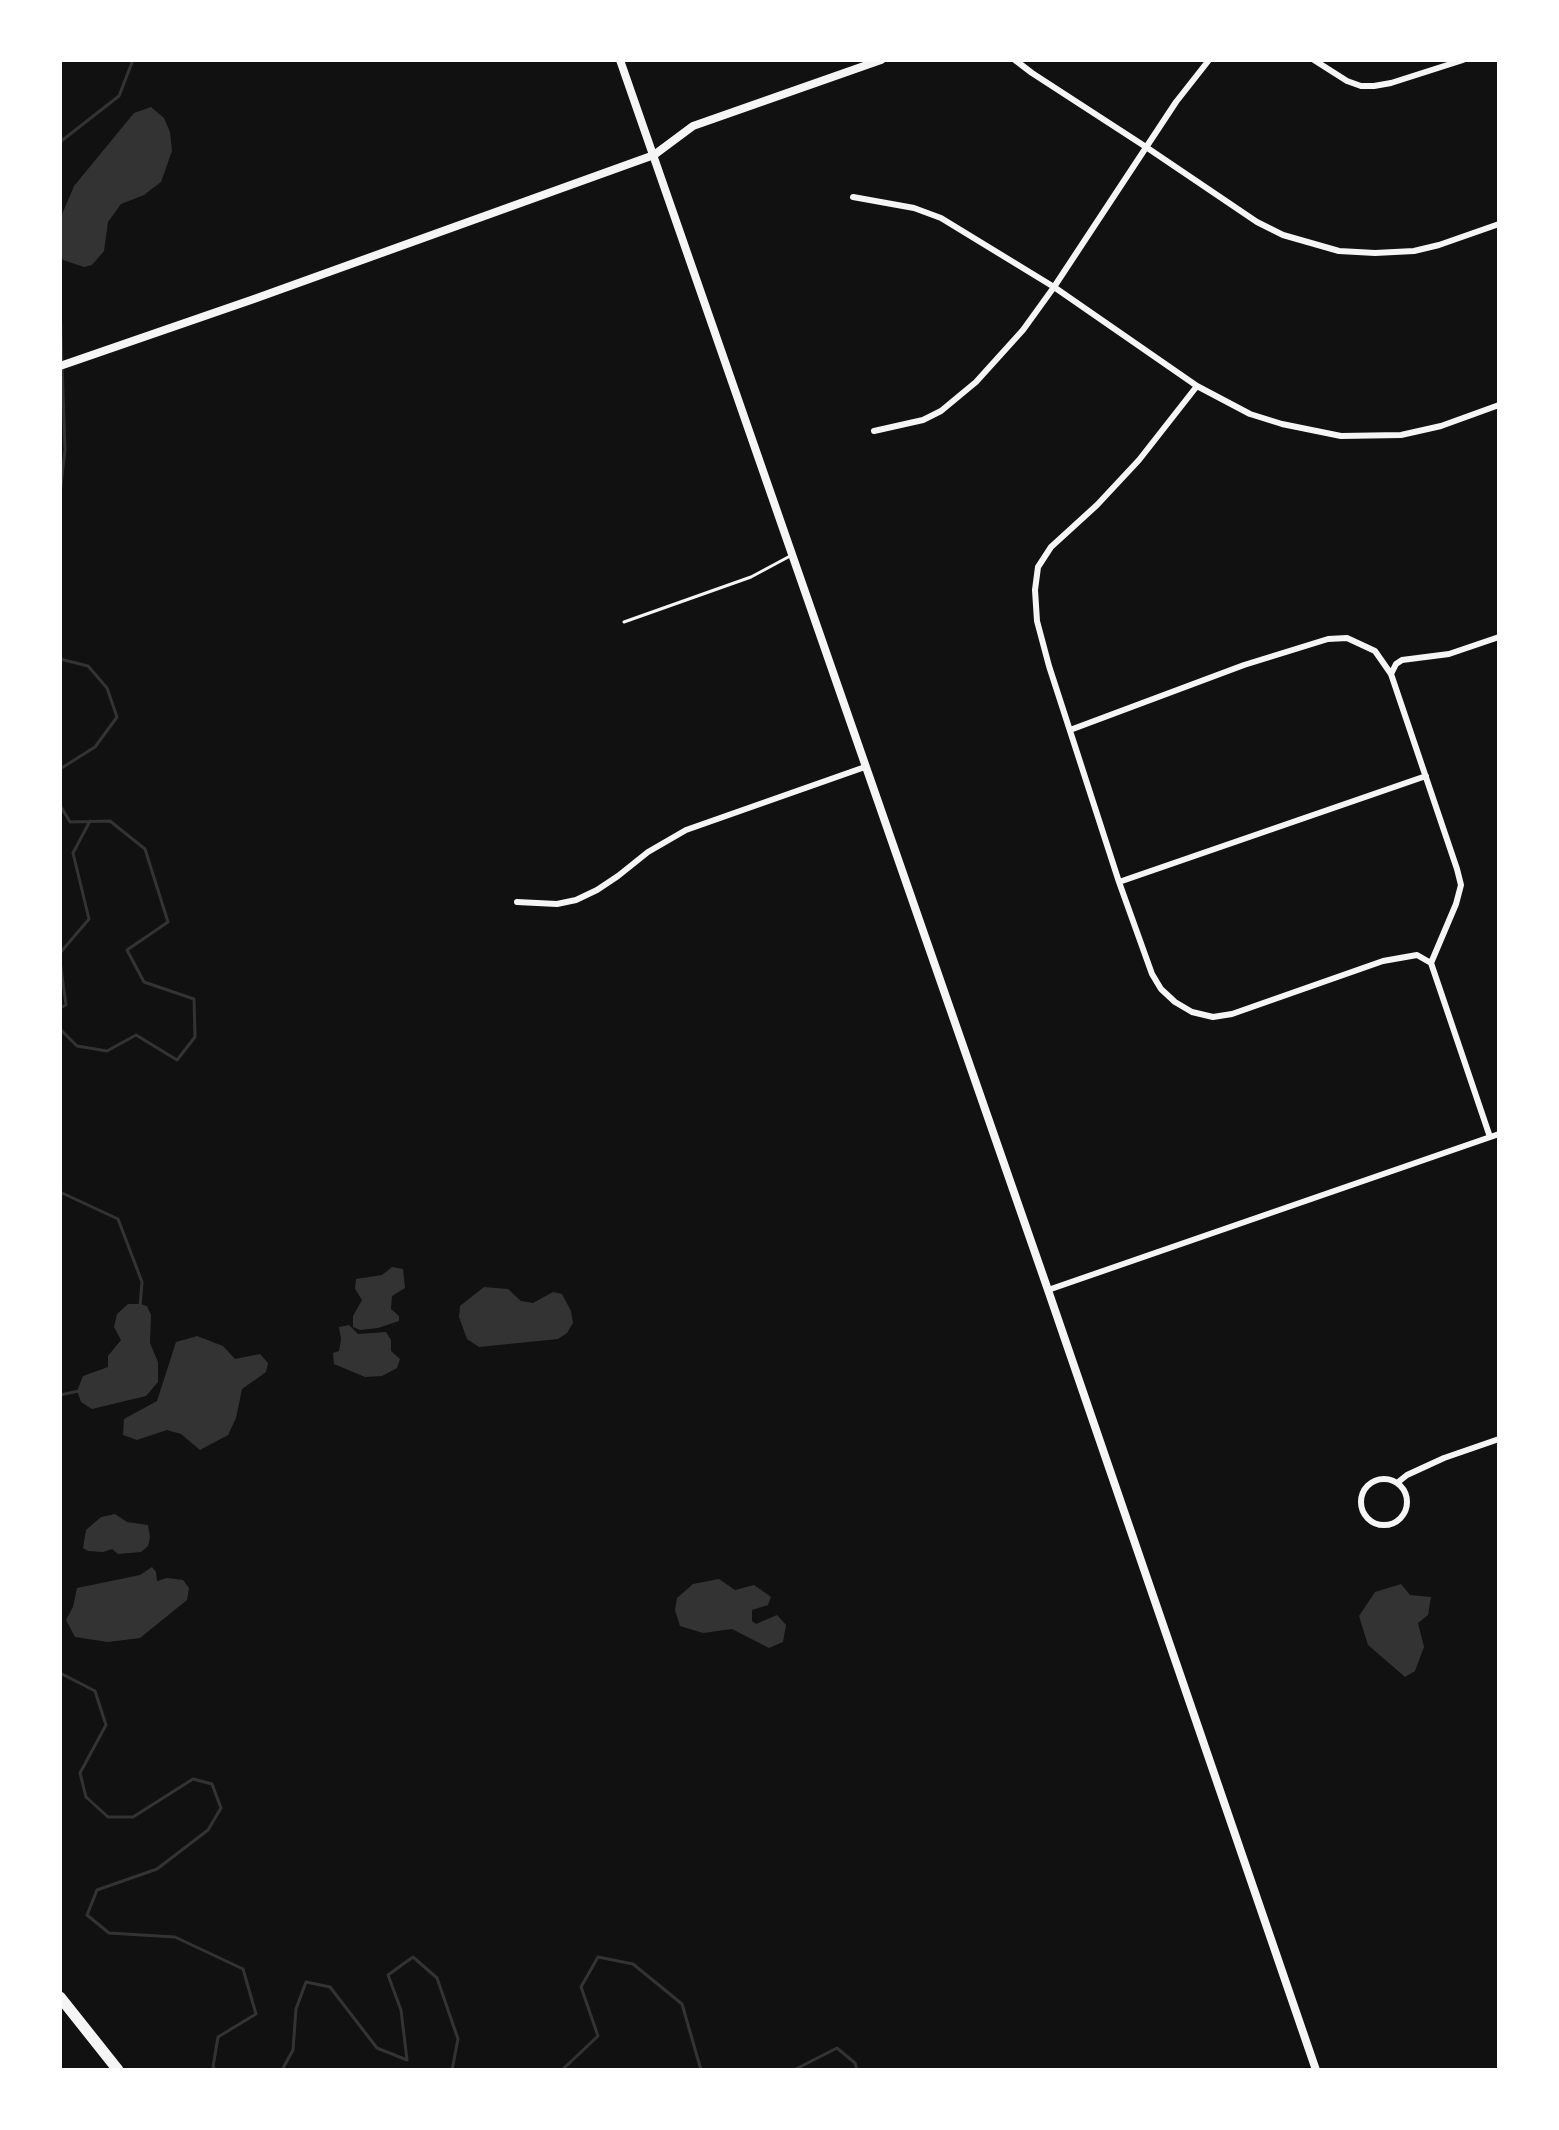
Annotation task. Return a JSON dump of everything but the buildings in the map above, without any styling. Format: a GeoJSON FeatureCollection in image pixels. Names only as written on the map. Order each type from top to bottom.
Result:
{"type":"FeatureCollection","features":[{"type":"Feature","properties":{"kind":"highway"},"geometry":{"type":"LineString","coordinates":[[60,1997],[118,2070]]}},
{"type":"Feature","properties":{"kind":"street"},"geometry":{"type":"LineString","coordinates":[[620,60],[1316,2070]]}},
{"type":"Feature","properties":{"kind":"street"},"geometry":{"type":"LineString","coordinates":[[60,366],[654,155],[693,126],[881,60]]}},
{"type":"Feature","properties":{"kind":"street"},"geometry":{"type":"LineString","coordinates":[[1015,60],[1257,222],[1283,235],[1339,251],[1375,253],[1414,251],[1499,224]]}},
{"type":"Feature","properties":{"kind":"street"},"geometry":{"type":"LineString","coordinates":[[874,431],[923,420],[941,411],[976,382],[1023,330],[1176,102],[1209,60]]}},
{"type":"Feature","properties":{"kind":"street"},"geometry":{"type":"LineString","coordinates":[[1314,60],[1347,81],[1374,86],[1463,60]]}},
{"type":"Feature","properties":{"kind":"street"},"geometry":{"type":"LineString","coordinates":[[853,197],[914,208],[941,218],[1054,287],[1197,386],[1250,414],[1341,436],[1401,435],[1441,426],[1499,405]]}},
{"type":"Feature","properties":{"kind":"street"},"geometry":{"type":"LineString","coordinates":[[1197,386],[1139,460],[1097,505],[1051,547],[1038,567],[1035,590],[1037,621],[1049,666],[1152,974],[1161,989],[1175,1002],[1192,1012],[1213,1017],[1232,1014],[1383,961],[1417,955],[1431,963],[1490,1137]]}},
{"type":"Feature","properties":{"kind":"street"},"geometry":{"type":"LineString","coordinates":[[1391,674],[1402,660],[1449,654],[1499,637]]}},
{"type":"Feature","properties":{"kind":"street"},"geometry":{"type":"LineString","coordinates":[[1070,730],[1244,665],[1328,639],[1347,638],[1375,651],[1391,674],[1461,885],[1431,963]]}},
{"type":"Feature","properties":{"kind":"street"},"geometry":{"type":"LineString","coordinates":[[517,902],[557,904],[576,900],[597,890],[648,852],[686,830],[865,767]]}},
{"type":"Feature","properties":{"kind":"street"},"geometry":{"type":"LineString","coordinates":[[1119,882],[1426,776]]}},
{"type":"Feature","properties":{"kind":"street"},"geometry":{"type":"LineString","coordinates":[[1048,1290],[1499,1134]]}},
{"type":"Feature","properties":{"kind":"street"},"geometry":{"type":"LineString","coordinates":[[1397,1483],[1444,1458],[1499,1439]]}},
{"type":"Feature","properties":{"kind":"street"},"geometry":{"type":"LineString","coordinates":[[1383,1479],[1397,1483],[1407,1503],[1401,1517],[1388,1524],[1367,1518],[1361,1505],[1364,1490],[1372,1482],[1383,1479]]}},
{"type":"Feature","properties":{"kind":"lane"},"geometry":{"type":"LineString","coordinates":[[624,622],[751,577],[792,555]]}},
{"type":"Feature","properties":{"kind":"shaded area"},"geometry":{"type":"Polygon","coordinates":[[[151,107],[164,118],[170,132],[172,151],[161,182],[144,195],[121,204],[108,222],[104,251],[92,265],[84,267],[63,260],[60,253],[60,219],[74,186],[134,113],[151,107]]]}},
{"type":"Feature","properties":{"kind":"shaded area"},"geometry":{"type":"Polygon","coordinates":[[[392,1267],[403,1269],[405,1288],[392,1296],[391,1309],[399,1316],[399,1321],[378,1328],[360,1330],[353,1327],[353,1316],[362,1300],[355,1289],[356,1279],[382,1275],[392,1267]]]}},
{"type":"Feature","properties":{"kind":"shaded area"},"geometry":{"type":"Polygon","coordinates":[[[484,1287],[508,1289],[521,1301],[533,1303],[553,1292],[562,1294],[573,1323],[567,1333],[558,1339],[479,1347],[467,1339],[459,1317],[460,1306],[484,1287]]]}},
{"type":"Feature","properties":{"kind":"shaded area"},"geometry":{"type":"Polygon","coordinates":[[[128,1304],[147,1306],[151,1315],[150,1343],[158,1362],[158,1382],[146,1396],[92,1409],[81,1402],[77,1391],[83,1376],[108,1367],[108,1356],[121,1340],[114,1327],[117,1314],[128,1304]]]}},
{"type":"Feature","properties":{"kind":"shaded area"},"geometry":{"type":"Polygon","coordinates":[[[349,1325],[358,1334],[386,1332],[391,1340],[391,1351],[400,1359],[397,1368],[382,1376],[365,1377],[334,1364],[333,1353],[339,1351],[341,1339],[339,1327],[349,1325]]]}},
{"type":"Feature","properties":{"kind":"shaded area"},"geometry":{"type":"Polygon","coordinates":[[[197,1336],[223,1346],[235,1359],[260,1354],[268,1363],[266,1372],[242,1389],[236,1418],[228,1435],[200,1450],[181,1434],[167,1430],[137,1440],[123,1435],[124,1419],[157,1401],[176,1342],[197,1336]]]}},
{"type":"Feature","properties":{"kind":"shaded area"},"geometry":{"type":"Polygon","coordinates":[[[115,1514],[127,1522],[148,1525],[148,1546],[141,1552],[118,1554],[112,1549],[103,1552],[83,1548],[86,1530],[101,1517],[115,1514]]]}},
{"type":"Feature","properties":{"kind":"shaded area"},"geometry":{"type":"Polygon","coordinates":[[[152,1567],[157,1581],[167,1578],[183,1580],[189,1588],[187,1600],[140,1638],[108,1642],[75,1637],[66,1620],[77,1588],[140,1575],[152,1567]]]}},
{"type":"Feature","properties":{"kind":"shaded area"},"geometry":{"type":"Polygon","coordinates":[[[719,1579],[735,1590],[754,1585],[771,1597],[768,1605],[752,1610],[752,1621],[756,1624],[777,1615],[786,1625],[783,1642],[769,1648],[732,1629],[703,1633],[680,1626],[675,1610],[677,1598],[693,1584],[719,1579]]]}},
{"type":"Feature","properties":{"kind":"shaded area"},"geometry":{"type":"Polygon","coordinates":[[[1401,1584],[1410,1595],[1431,1597],[1428,1615],[1418,1623],[1424,1647],[1415,1671],[1405,1677],[1368,1645],[1359,1616],[1375,1592],[1401,1584]]]}},
{"type":"Feature","properties":{"kind":"waterway"},"geometry":{"type":"LineString","coordinates":[[60,142],[119,96],[133,60]]}},
{"type":"Feature","properties":{"kind":"waterway"},"geometry":{"type":"LineString","coordinates":[[60,305],[65,450],[60,493]]}},
{"type":"Feature","properties":{"kind":"waterway"},"geometry":{"type":"LineString","coordinates":[[60,659],[88,666],[107,688],[117,717],[95,747],[60,769]]}},
{"type":"Feature","properties":{"kind":"waterway"},"geometry":{"type":"LineString","coordinates":[[60,805],[70,822],[110,821],[145,849],[168,922],[127,950],[144,982],[194,999],[195,1037],[177,1060],[136,1035],[107,1051],[77,1046],[60,1029]]}},
{"type":"Feature","properties":{"kind":"waterway"},"geometry":{"type":"LineString","coordinates":[[60,953],[89,919],[73,853],[90,821]]}},
{"type":"Feature","properties":{"kind":"waterway"},"geometry":{"type":"LineString","coordinates":[[60,961],[66,1005],[60,1008]]}},
{"type":"Feature","properties":{"kind":"waterway"},"geometry":{"type":"LineString","coordinates":[[60,1192],[118,1219],[142,1282],[140,1307]]}},
{"type":"Feature","properties":{"kind":"waterway"},"geometry":{"type":"LineString","coordinates":[[60,1395],[79,1391]]}},
{"type":"Feature","properties":{"kind":"waterway"},"geometry":{"type":"LineString","coordinates":[[60,1673],[95,1691],[106,1725],[80,1773],[86,1797],[108,1817],[133,1817],[193,1779],[212,1784],[221,1808],[208,1830],[157,1869],[97,1890],[87,1915],[109,1933],[175,1937],[243,1969],[256,2014],[218,2037],[213,2067],[216,2070]]}},
{"type":"Feature","properties":{"kind":"waterway"},"geometry":{"type":"LineString","coordinates":[[282,2070],[293,2050],[296,2009],[306,1982],[330,1987],[377,2048],[407,2060],[401,2010],[388,1975],[413,1957],[437,1978],[458,2039],[452,2070]]}},
{"type":"Feature","properties":{"kind":"waterway"},"geometry":{"type":"LineString","coordinates":[[562,2070],[598,2036],[581,1987],[598,1957],[633,1964],[682,2004],[701,2070]]}},
{"type":"Feature","properties":{"kind":"waterway"},"geometry":{"type":"LineString","coordinates":[[794,2070],[837,2048],[855,2063],[857,2070]]}}]}
